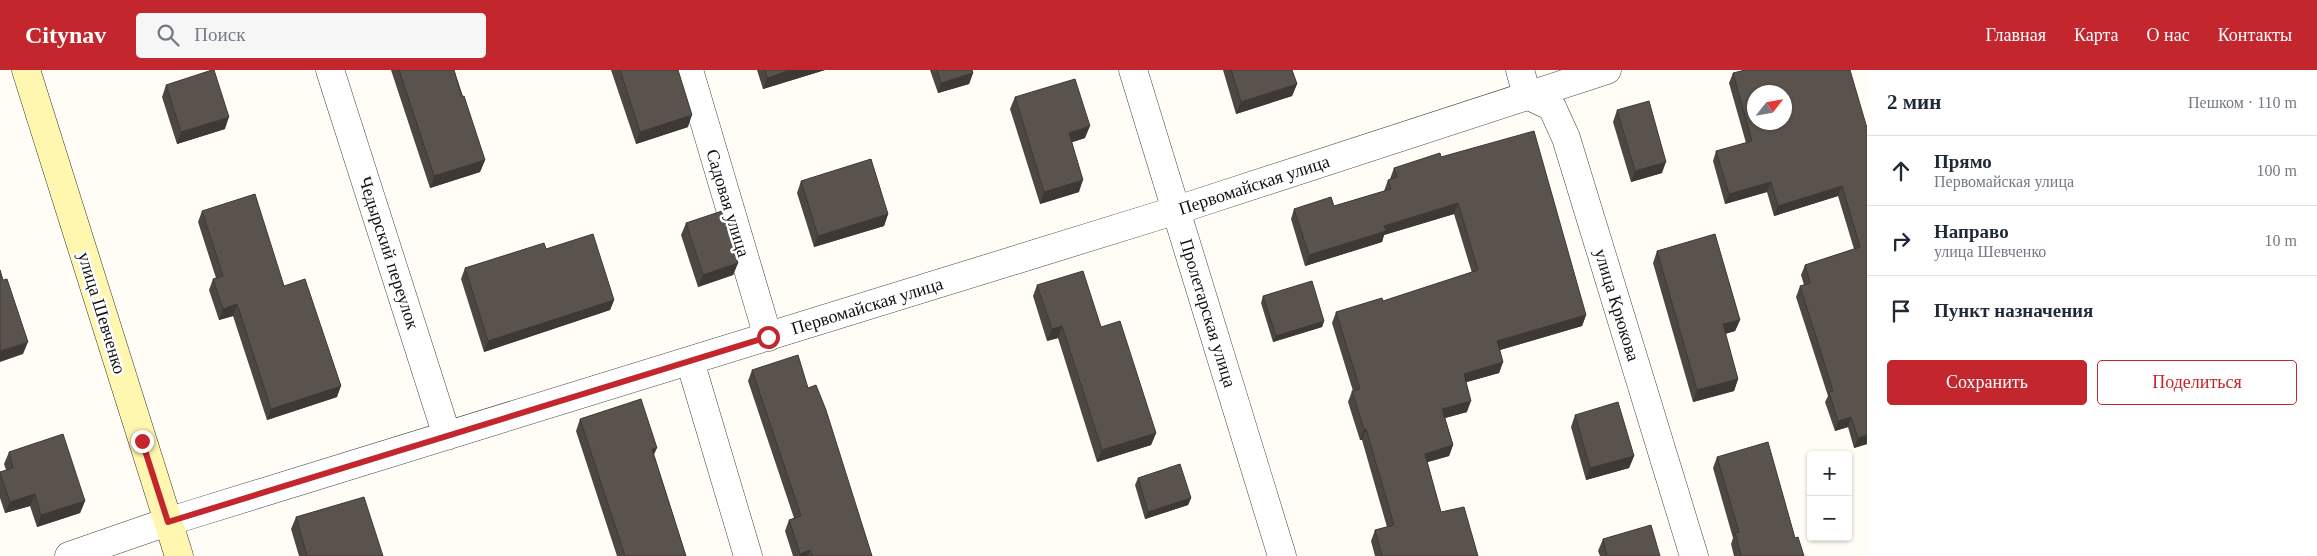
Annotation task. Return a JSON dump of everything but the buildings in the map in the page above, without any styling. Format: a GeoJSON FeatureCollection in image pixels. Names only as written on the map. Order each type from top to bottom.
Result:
{"type":"FeatureCollection","features":[{"type":"Feature","properties":{"kind":"street","name":"улица Шевченко"},"geometry":{"type":"LineString","coordinates":[[26,70],[179,556]]}},
{"type":"Feature","properties":{"kind":"street","name":"Чедырский переулок"},"geometry":{"type":"LineString","coordinates":[[330,70],[447,436]]}},
{"type":"Feature","properties":{"kind":"street","name":"Садовая улица"},"geometry":{"type":"LineString","coordinates":[[688,70],[768,337]]}},
{"type":"Feature","properties":{"kind":"street","name":"Пролетарская улица"},"geometry":{"type":"LineString","coordinates":[[1133,70],[1282,556]]}},
{"type":"Feature","properties":{"kind":"street","name":"Первомайская улица"},"geometry":{"type":"LineString","coordinates":[[69,556],[168,522],[1177,210],[1524,83],[1607,70]]}},
{"type":"Feature","properties":{"kind":"street","name":"улица Крюкова"},"geometry":{"type":"LineString","coordinates":[[1524,83],[1552,107],[1566,138],[1694,556]]}},
{"type":"Feature","properties":{"kind":"street"},"geometry":{"type":"LineString","coordinates":[[690,361],[748,556]]}},
{"type":"Feature","properties":{"kind":"route"},"geometry":{"type":"LineString","coordinates":[[142,441],[168,522],[768,337]]}}]}
